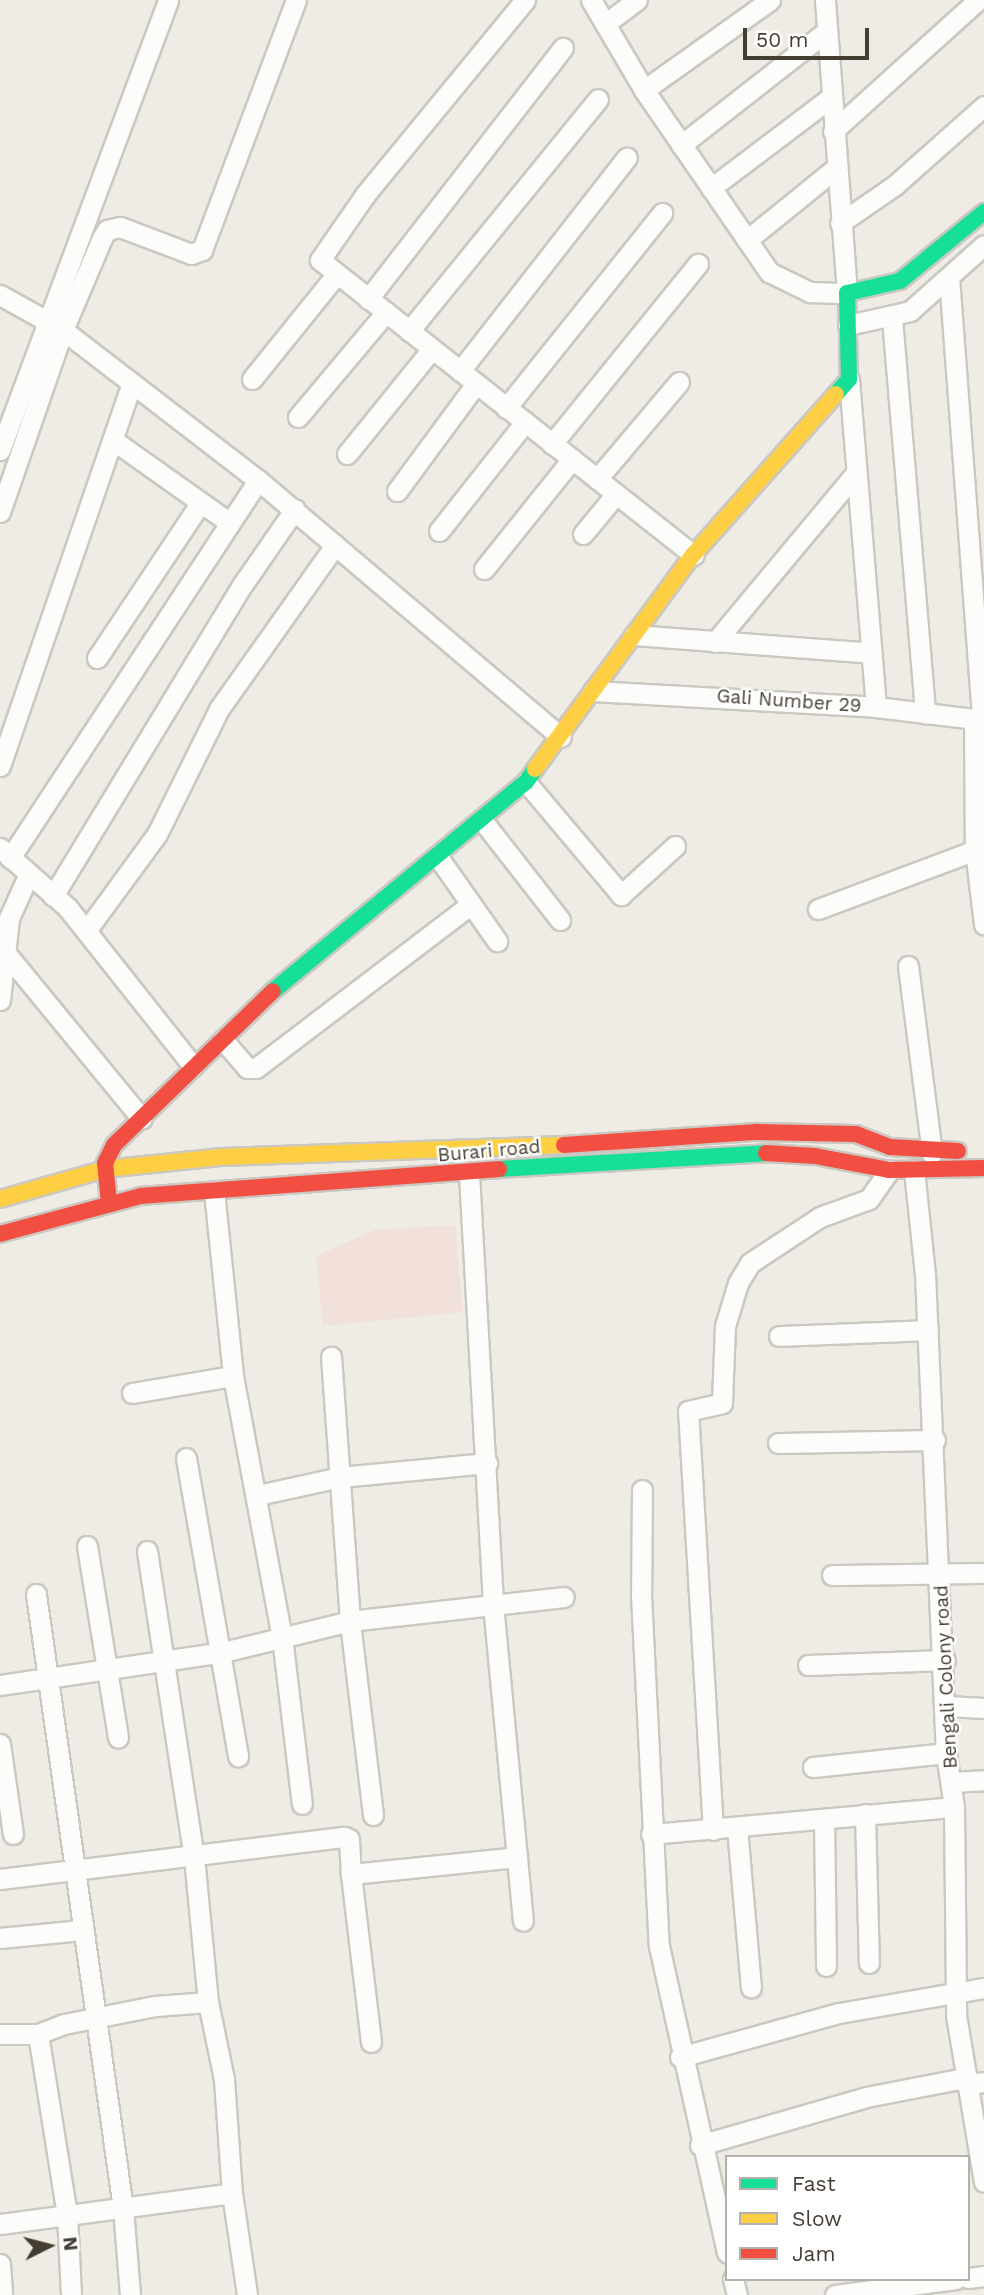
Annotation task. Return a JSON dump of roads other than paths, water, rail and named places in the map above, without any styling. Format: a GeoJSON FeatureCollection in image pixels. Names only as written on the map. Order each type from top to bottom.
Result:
{"type":"FeatureCollection","features":[{"type":"Feature","properties":{"kind":"main road"},"geometry":{"type":"LineString","coordinates":[[109,1203],[105,1169],[114,1145],[259,1002],[526,782],[693,555],[849,379],[847,308],[900,281],[984,212]]}},
{"type":"Feature","properties":{"kind":"main road","name":"Burari road"},"geometry":{"type":"LineString","coordinates":[[0,1199],[105,1169],[222,1157],[362,1153],[757,1132],[856,1135],[890,1147],[932,1153],[984,1150]]}},
{"type":"Feature","properties":{"kind":"main road","name":"Burari road"},"geometry":{"type":"LineString","coordinates":[[0,1234],[141,1196],[469,1174],[741,1151],[815,1156],[889,1170],[984,1168]]}},
{"type":"Feature","properties":{"kind":"main road"},"geometry":{"type":"LineString","coordinates":[[362,1153],[364,1181]]}},
{"type":"Feature","properties":{"kind":"street"},"geometry":{"type":"LineString","coordinates":[[0,512],[54,325],[168,0]]}},
{"type":"Feature","properties":{"kind":"street"},"geometry":{"type":"LineString","coordinates":[[0,450],[54,325],[107,230],[120,227],[191,254],[202,250],[296,0]]}},
{"type":"Feature","properties":{"kind":"street"},"geometry":{"type":"LineString","coordinates":[[525,0],[321,254],[322,263],[693,555]]}},
{"type":"Feature","properties":{"kind":"street"},"geometry":{"type":"LineString","coordinates":[[591,0],[644,90],[681,145],[747,240],[781,281],[847,308],[892,318],[910,311],[984,245]]}},
{"type":"Feature","properties":{"kind":"street"},"geometry":{"type":"LineString","coordinates":[[605,24],[638,0]]}},
{"type":"Feature","properties":{"kind":"street"},"geometry":{"type":"LineString","coordinates":[[644,90],[771,0]]}},
{"type":"Feature","properties":{"kind":"street"},"geometry":{"type":"LineString","coordinates":[[825,0],[847,308]]}},
{"type":"Feature","properties":{"kind":"street"},"geometry":{"type":"LineString","coordinates":[[833,131],[978,0]]}},
{"type":"Feature","properties":{"kind":"street"},"geometry":{"type":"LineString","coordinates":[[681,145],[827,31]]}},
{"type":"Feature","properties":{"kind":"street"},"geometry":{"type":"LineString","coordinates":[[368,299],[563,48]]}},
{"type":"Feature","properties":{"kind":"street"},"geometry":{"type":"LineString","coordinates":[[711,188],[830,98]]}},
{"type":"Feature","properties":{"kind":"street"},"geometry":{"type":"LineString","coordinates":[[409,331],[598,99]]}},
{"type":"Feature","properties":{"kind":"street"},"geometry":{"type":"LineString","coordinates":[[841,223],[895,185],[984,106]]}},
{"type":"Feature","properties":{"kind":"street"},"geometry":{"type":"LineString","coordinates":[[460,371],[627,157]]}},
{"type":"Feature","properties":{"kind":"street"},"geometry":{"type":"LineString","coordinates":[[747,240],[836,168]]}},
{"type":"Feature","properties":{"kind":"street"},"geometry":{"type":"LineString","coordinates":[[506,408],[662,213]]}},
{"type":"Feature","properties":{"kind":"street"},"geometry":{"type":"LineString","coordinates":[[552,444],[698,264]]}},
{"type":"Feature","properties":{"kind":"street"},"geometry":{"type":"LineString","coordinates":[[252,379],[336,275]]}},
{"type":"Feature","properties":{"kind":"street"},"geometry":{"type":"LineString","coordinates":[[948,277],[980,720],[979,849],[984,924]]}},
{"type":"Feature","properties":{"kind":"street"},"geometry":{"type":"LineString","coordinates":[[0,295],[54,325],[295,509],[561,737]]}},
{"type":"Feature","properties":{"kind":"street"},"geometry":{"type":"LineString","coordinates":[[298,417],[386,312]]}},
{"type":"Feature","properties":{"kind":"street"},"geometry":{"type":"LineString","coordinates":[[892,318],[925,714]]}},
{"type":"Feature","properties":{"kind":"street"},"geometry":{"type":"LineString","coordinates":[[347,454],[432,349]]}},
{"type":"Feature","properties":{"kind":"street"},"geometry":{"type":"LineString","coordinates":[[849,379],[876,707]]}},
{"type":"Feature","properties":{"kind":"street"},"geometry":{"type":"LineString","coordinates":[[597,480],[679,382]]}},
{"type":"Feature","properties":{"kind":"street"},"geometry":{"type":"LineString","coordinates":[[397,491],[476,384]]}},
{"type":"Feature","properties":{"kind":"street"},"geometry":{"type":"LineString","coordinates":[[0,766],[131,385]]}},
{"type":"Feature","properties":{"kind":"street"},"geometry":{"type":"LineString","coordinates":[[439,531],[525,422]]}},
{"type":"Feature","properties":{"kind":"street"},"geometry":{"type":"LineString","coordinates":[[113,440],[230,523]]}},
{"type":"Feature","properties":{"kind":"street"},"geometry":{"type":"LineString","coordinates":[[484,569],[572,460]]}},
{"type":"Feature","properties":{"kind":"street"},"geometry":{"type":"LineString","coordinates":[[715,642],[856,473]]}},
{"type":"Feature","properties":{"kind":"street"},"geometry":{"type":"LineString","coordinates":[[193,1066],[86,931],[53,895],[5,853],[258,480]]}},
{"type":"Feature","properties":{"kind":"street"},"geometry":{"type":"LineString","coordinates":[[583,534],[616,494]]}},
{"type":"Feature","properties":{"kind":"street"},"geometry":{"type":"LineString","coordinates":[[97,658],[201,502]]}},
{"type":"Feature","properties":{"kind":"street"},"geometry":{"type":"LineString","coordinates":[[53,895],[243,584],[295,509]]}},
{"type":"Feature","properties":{"kind":"street"},"geometry":{"type":"LineString","coordinates":[[86,931],[157,834],[219,709],[335,545]]}},
{"type":"Feature","properties":{"kind":"street"},"geometry":{"type":"LineString","coordinates":[[634,635],[871,653]]}},
{"type":"Feature","properties":{"kind":"street","name":"Gali Number 29"},"geometry":{"type":"LineString","coordinates":[[593,691],[876,707],[980,720]]}},
{"type":"Feature","properties":{"kind":"street"},"geometry":{"type":"LineString","coordinates":[[526,782],[619,894],[625,894],[675,846]]}},
{"type":"Feature","properties":{"kind":"street"},"geometry":{"type":"LineString","coordinates":[[482,820],[560,920]]}},
{"type":"Feature","properties":{"kind":"street"},"geometry":{"type":"LineString","coordinates":[[818,909],[979,849]]}},
{"type":"Feature","properties":{"kind":"street"},"geometry":{"type":"LineString","coordinates":[[438,857],[497,941]]}},
{"type":"Feature","properties":{"kind":"street"},"geometry":{"type":"LineString","coordinates":[[0,1000],[3,940],[29,874]]}},
{"type":"Feature","properties":{"kind":"street"},"geometry":{"type":"LineString","coordinates":[[223,1040],[247,1068],[256,1068],[471,904]]}},
{"type":"Feature","properties":{"kind":"street"},"geometry":{"type":"LineString","coordinates":[[3,940],[142,1119]]}},
{"type":"Feature","properties":{"kind":"street"},"geometry":{"type":"LineString","coordinates":[[908,966],[932,1153]]}},
{"type":"Feature","properties":{"kind":"street"},"geometry":{"type":"LineString","coordinates":[[713,1830],[688,1411],[722,1403],[725,1326],[738,1283],[750,1263],[820,1217],[869,1199],[889,1170]]}},
{"type":"Feature","properties":{"kind":"street","name":"Bengali Colony road"},"geometry":{"type":"LineString","coordinates":[[914,1170],[935,1440],[945,1660],[946,1754],[954,1807],[959,1990],[956,2015],[972,2082],[979,2160]]}},
{"type":"Feature","properties":{"kind":"street"},"geometry":{"type":"LineString","coordinates":[[469,1174],[493,1604],[523,1920]]}},
{"type":"Feature","properties":{"kind":"street"},"geometry":{"type":"LineString","coordinates":[[214,1191],[233,1376],[258,1495],[282,1637],[302,1804]]}},
{"type":"Feature","properties":{"kind":"street"},"geometry":{"type":"LineString","coordinates":[[779,1336],[928,1330]]}},
{"type":"Feature","properties":{"kind":"street"},"geometry":{"type":"LineString","coordinates":[[331,1357],[350,1621],[373,1815]]}},
{"type":"Feature","properties":{"kind":"street"},"geometry":{"type":"LineString","coordinates":[[132,1393],[233,1376]]}},
{"type":"Feature","properties":{"kind":"street"},"geometry":{"type":"LineString","coordinates":[[778,1443],[935,1440]]}},
{"type":"Feature","properties":{"kind":"street"},"geometry":{"type":"LineString","coordinates":[[186,1458],[223,1652],[237,1757]]}},
{"type":"Feature","properties":{"kind":"street"},"geometry":{"type":"LineString","coordinates":[[258,1495],[340,1477],[487,1463]]}},
{"type":"Feature","properties":{"kind":"street"},"geometry":{"type":"LineString","coordinates":[[642,1490],[651,1834],[659,1946],[680,2057],[724,2232]]}},
{"type":"Feature","properties":{"kind":"street"},"geometry":{"type":"LineString","coordinates":[[87,1546],[118,1738]]}},
{"type":"Feature","properties":{"kind":"street"},"geometry":{"type":"LineString","coordinates":[[147,1551],[194,1857],[208,2002],[224,2079],[232,2193],[247,2295]]}},
{"type":"Feature","properties":{"kind":"street"},"geometry":{"type":"LineString","coordinates":[[832,1575],[984,1573]]}},
{"type":"Feature","properties":{"kind":"street"},"geometry":{"type":"LineString","coordinates":[[36,1594],[123,2208],[130,2295]]}},
{"type":"Feature","properties":{"kind":"street"},"geometry":{"type":"LineString","coordinates":[[0,1685],[223,1652],[350,1621],[564,1597]]}},
{"type":"Feature","properties":{"kind":"street"},"geometry":{"type":"LineString","coordinates":[[808,1665],[945,1660]]}},
{"type":"Feature","properties":{"kind":"street"},"geometry":{"type":"LineString","coordinates":[[946,1706],[984,1708]]}},
{"type":"Feature","properties":{"kind":"street"},"geometry":{"type":"LineString","coordinates":[[0,1744],[13,1834]]}},
{"type":"Feature","properties":{"kind":"street"},"geometry":{"type":"LineString","coordinates":[[813,1767],[946,1754]]}},
{"type":"Feature","properties":{"kind":"street"},"geometry":{"type":"LineString","coordinates":[[951,1782],[984,1780]]}},
{"type":"Feature","properties":{"kind":"street"},"geometry":{"type":"LineString","coordinates":[[651,1834],[954,1807]]}},
{"type":"Feature","properties":{"kind":"street"},"geometry":{"type":"LineString","coordinates":[[865,1814],[869,1963]]}},
{"type":"Feature","properties":{"kind":"street"},"geometry":{"type":"LineString","coordinates":[[824,1819],[826,1966]]}},
{"type":"Feature","properties":{"kind":"street"},"geometry":{"type":"LineString","coordinates":[[737,1828],[751,1987]]}},
{"type":"Feature","properties":{"kind":"street"},"geometry":{"type":"LineString","coordinates":[[0,1879],[346,1837],[371,2042]]}},
{"type":"Feature","properties":{"kind":"street"},"geometry":{"type":"LineString","coordinates":[[351,1874],[517,1857]]}},
{"type":"Feature","properties":{"kind":"street"},"geometry":{"type":"LineString","coordinates":[[0,1938],[82,1930]]}},
{"type":"Feature","properties":{"kind":"street"},"geometry":{"type":"LineString","coordinates":[[680,2057],[839,2013],[959,1990],[984,1988]]}},
{"type":"Feature","properties":{"kind":"street"},"geometry":{"type":"LineString","coordinates":[[0,2034],[38,2034],[96,2018],[208,2002]]}},
{"type":"Feature","properties":{"kind":"street"},"geometry":{"type":"LineString","coordinates":[[38,2034],[67,2215],[71,2295]]}},
{"type":"Feature","properties":{"kind":"street"},"geometry":{"type":"LineString","coordinates":[[700,2145],[854,2100],[972,2082]]}},
{"type":"Feature","properties":{"kind":"street"},"geometry":{"type":"LineString","coordinates":[[0,2224],[232,2193]]}},
{"type":"Feature","properties":{"kind":"street"},"geometry":{"type":"LineString","coordinates":[[0,2264],[2,2295]]}},
{"type":"Feature","properties":{"kind":"street"},"geometry":{"type":"LineString","coordinates":[[835,2295],[901,2291],[948,2281]]}}]}
